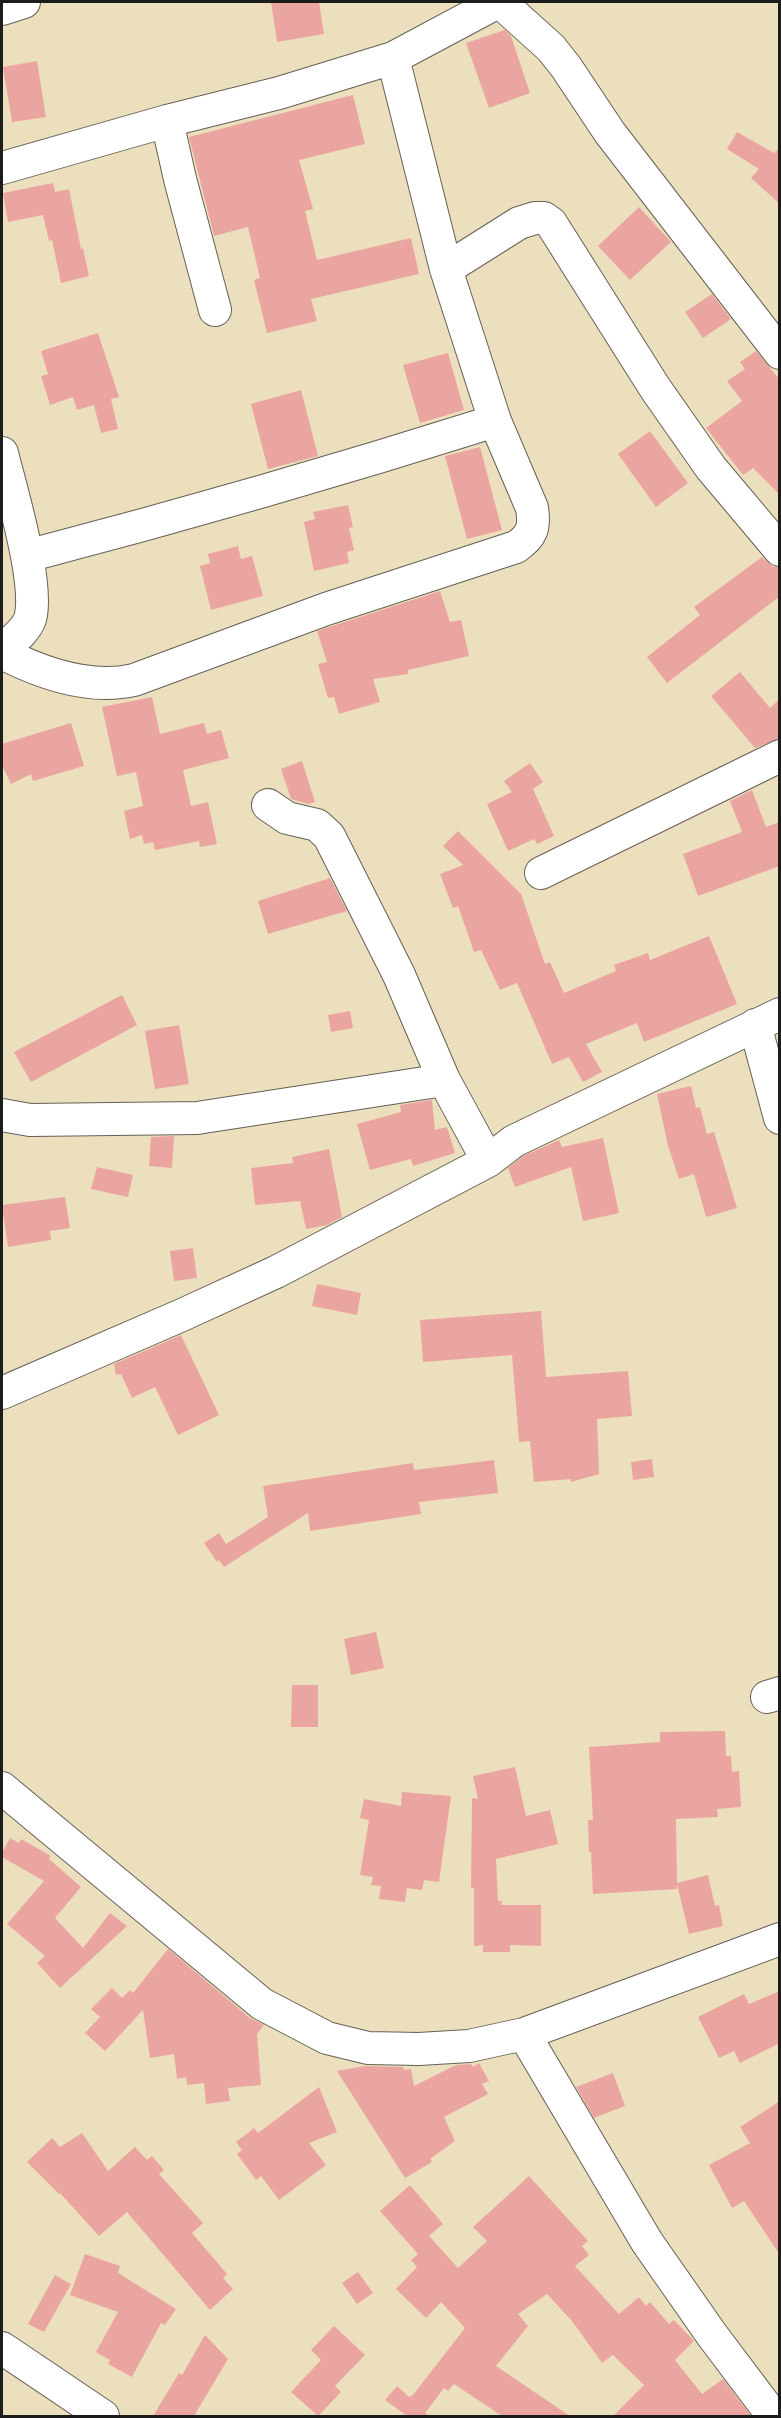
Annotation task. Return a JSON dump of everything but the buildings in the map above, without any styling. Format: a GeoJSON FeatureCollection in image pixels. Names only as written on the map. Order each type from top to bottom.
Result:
{"type":"FeatureCollection","features":[{"type":"Feature","properties":{"kind":"street"},"geometry":{"type":"LineString","coordinates":[[2,9],[24,2]]}},
{"type":"Feature","properties":{"kind":"street"},"geometry":{"type":"LineString","coordinates":[[2,168],[167,121],[279,93],[393,58],[499,2],[545,42],[566,67],[610,133],[780,353]]}},
{"type":"Feature","properties":{"kind":"street"},"geometry":{"type":"LineString","coordinates":[[2,453],[27,556],[31,598],[30,619],[21,633],[2,652],[22,664],[90,682],[115,684],[124,682],[326,609],[516,547],[532,533],[534,523],[532,508],[495,421],[446,269],[393,58]]}},
{"type":"Feature","properties":{"kind":"street"},"geometry":{"type":"LineString","coordinates":[[167,121],[215,310]]}},
{"type":"Feature","properties":{"kind":"street"},"geometry":{"type":"LineString","coordinates":[[446,269],[526,220],[544,218],[551,223],[674,415],[711,468],[780,550]]}},
{"type":"Feature","properties":{"kind":"street"},"geometry":{"type":"LineString","coordinates":[[27,556],[305,481],[495,421]]}},
{"type":"Feature","properties":{"kind":"street"},"geometry":{"type":"LineString","coordinates":[[541,873],[780,756]]}},
{"type":"Feature","properties":{"kind":"street"},"geometry":{"type":"LineString","coordinates":[[268,805],[287,818],[316,825],[329,836],[399,975],[444,1080],[488,1161]]}},
{"type":"Feature","properties":{"kind":"street"},"geometry":{"type":"LineString","coordinates":[[2,1393],[182,1316],[276,1272],[488,1161],[514,1141],[767,1020],[780,1118]]}},
{"type":"Feature","properties":{"kind":"street"},"geometry":{"type":"LineString","coordinates":[[2,1115],[30,1120],[197,1118],[444,1080]]}},
{"type":"Feature","properties":{"kind":"street"},"geometry":{"type":"LineString","coordinates":[[2,1788],[262,2004],[327,2038],[368,2048],[419,2049],[469,2046],[524,2034],[780,1939]]}},
{"type":"Feature","properties":{"kind":"street"},"geometry":{"type":"LineString","coordinates":[[524,2034],[647,2242],[711,2335],[773,2416]]}},
{"type":"Feature","properties":{"kind":"street"},"geometry":{"type":"LineString","coordinates":[[2,2348],[103,2416]]}}]}
